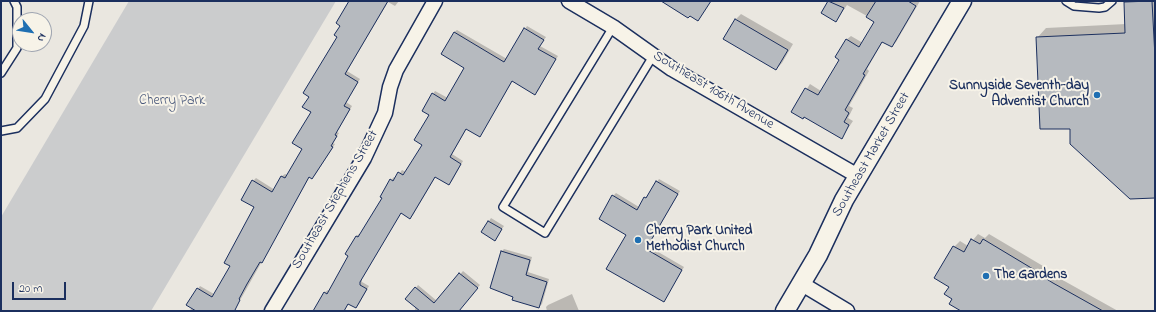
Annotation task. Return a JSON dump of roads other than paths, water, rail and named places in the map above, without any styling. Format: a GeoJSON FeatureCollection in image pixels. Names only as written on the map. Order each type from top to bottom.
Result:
{"type":"FeatureCollection","features":[{"type":"Feature","properties":{"kind":"street","name":"Southeast Stephens Street"},"geometry":{"type":"LineString","coordinates":[[272,311],[364,158],[385,113],[390,87],[396,70],[435,1]]}},
{"type":"Feature","properties":{"kind":"street","name":"Southeast 106th Avenue"},"geometry":{"type":"LineString","coordinates":[[569,1],[613,27],[672,69],[858,176]]}},
{"type":"Feature","properties":{"kind":"street","name":"Southeast Market Street"},"geometry":{"type":"LineString","coordinates":[[785,311],[802,284],[858,176],[962,1]]}},
{"type":"Feature","properties":{"kind":"street"},"geometry":{"type":"LineString","coordinates":[[802,284],[847,311]]}},
{"type":"Feature","properties":{"kind":"lane"},"geometry":{"type":"LineString","coordinates":[[1,73],[17,48],[17,7],[14,1]]}},
{"type":"Feature","properties":{"kind":"lane"},"geometry":{"type":"LineString","coordinates":[[1,131],[17,128],[45,99],[84,26],[89,1]]}},
{"type":"Feature","properties":{"kind":"lane"},"geometry":{"type":"LineString","coordinates":[[1066,1],[1074,6],[1099,8],[1105,7],[1112,1]]}},
{"type":"Feature","properties":{"kind":"lane"},"geometry":{"type":"LineString","coordinates":[[613,27],[503,207],[545,233],[653,56]]}},
{"type":"Feature","properties":{"kind":"place","name":"Sunnyside Seventh-day Adventist Church"},"geometry":{"type":"Point","coordinates":[1097,95]}},
{"type":"Feature","properties":{"kind":"place","name":"Cherry Park United Methodist Church"},"geometry":{"type":"Point","coordinates":[638,240]}},
{"type":"Feature","properties":{"kind":"place","name":"The Gardens"},"geometry":{"type":"Point","coordinates":[986,276]}},
{"type":"Feature","properties":{"kind":"park label","name":"Cherry Park"},"geometry":{"type":"Point","coordinates":[172,102]}}]}
